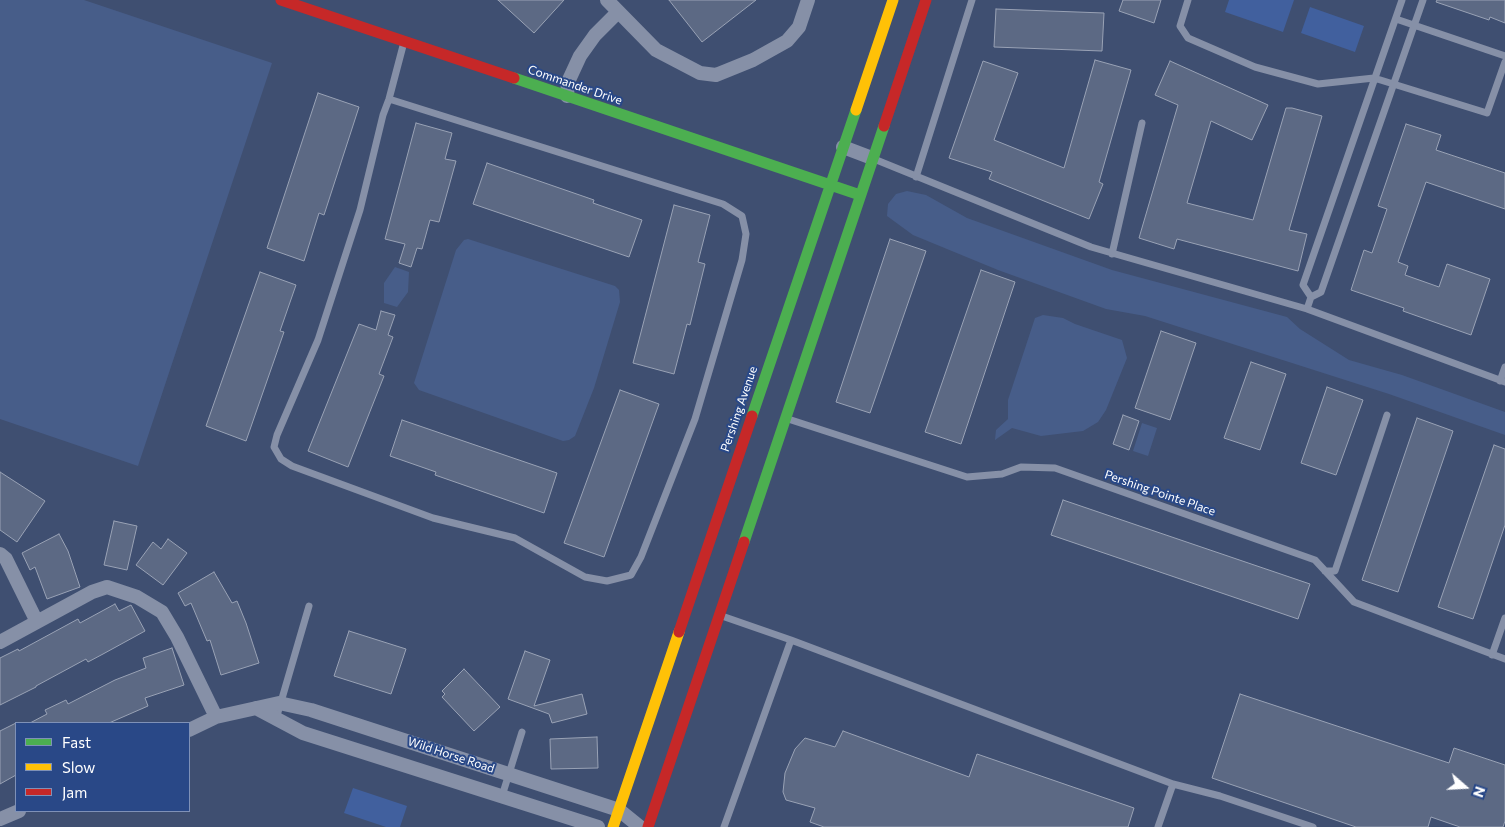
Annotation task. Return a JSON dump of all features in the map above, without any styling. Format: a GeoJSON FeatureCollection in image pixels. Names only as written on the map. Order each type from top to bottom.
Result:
{"type":"FeatureCollection","features":[{"type":"Feature","properties":{"kind":"street","name":"Commander Drive"},"geometry":{"type":"LineString","coordinates":[[282,0],[860,194]]}},
{"type":"Feature","properties":{"kind":"street"},"geometry":{"type":"LineString","coordinates":[[607,0],[656,50],[700,73],[716,75],[753,60],[787,41],[799,27],[808,0]]}},
{"type":"Feature","properties":{"kind":"street","name":"Pershing Avenue"},"geometry":{"type":"LineString","coordinates":[[613,827],[893,0]]}},
{"type":"Feature","properties":{"kind":"street"},"geometry":{"type":"LineString","coordinates":[[648,827],[926,0]]}},
{"type":"Feature","properties":{"kind":"street"},"geometry":{"type":"LineString","coordinates":[[567,96],[568,82],[580,56],[595,35],[618,12]]}},
{"type":"Feature","properties":{"kind":"street"},"geometry":{"type":"LineString","coordinates":[[842,147],[872,158]]}},
{"type":"Feature","properties":{"kind":"street"},"geometry":{"type":"LineString","coordinates":[[0,554],[6,559],[37,622]]}},
{"type":"Feature","properties":{"kind":"street"},"geometry":{"type":"LineString","coordinates":[[0,642],[92,592],[107,587],[137,597],[162,612],[177,637],[216,717]]}},
{"type":"Feature","properties":{"kind":"street","name":"Wild Horse Road"},"geometry":{"type":"LineString","coordinates":[[190,730],[216,717],[279,703],[311,710],[619,810],[640,827]]}},
{"type":"Feature","properties":{"kind":"street","name":"Wild Horse Road"},"geometry":{"type":"LineString","coordinates":[[256,708],[303,733],[598,827]]}},
{"type":"Feature","properties":{"kind":"street"},"geometry":{"type":"LineString","coordinates":[[0,819],[17,812]]}},
{"type":"Feature","properties":{"kind":"lane"},"geometry":{"type":"LineString","coordinates":[[916,176],[972,0]]}},
{"type":"Feature","properties":{"kind":"lane"},"geometry":{"type":"LineString","coordinates":[[1188,0],[1180,26],[1188,38],[1255,68],[1318,84],[1374,78],[1487,113],[1505,62]]}},
{"type":"Feature","properties":{"kind":"lane"},"geometry":{"type":"LineString","coordinates":[[1311,296],[1321,292],[1422,0]]}},
{"type":"Feature","properties":{"kind":"lane"},"geometry":{"type":"LineString","coordinates":[[1311,296],[1303,285],[1396,19],[1400,1]]}},
{"type":"Feature","properties":{"kind":"lane"},"geometry":{"type":"LineString","coordinates":[[1396,19],[1505,56]]}},
{"type":"Feature","properties":{"kind":"lane"},"geometry":{"type":"LineString","coordinates":[[389,99],[723,204],[742,216],[746,234],[742,260],[695,419],[641,557],[630,575],[607,580],[585,577],[515,538],[433,518],[292,466],[281,459],[274,447],[277,435],[318,340],[360,210],[383,115],[404,41]]}},
{"type":"Feature","properties":{"kind":"lane"},"geometry":{"type":"LineString","coordinates":[[1112,254],[1142,123]]}},
{"type":"Feature","properties":{"kind":"lane"},"geometry":{"type":"LineString","coordinates":[[872,158],[1091,248],[1307,309],[1503,381],[1505,367]]}},
{"type":"Feature","properties":{"kind":"lane"},"geometry":{"type":"LineString","coordinates":[[1307,309],[1311,296]]}},
{"type":"Feature","properties":{"kind":"lane"},"geometry":{"type":"LineString","coordinates":[[1325,571],[1335,571],[1387,415]]}},
{"type":"Feature","properties":{"kind":"lane","name":"Pershing Pointe Place"},"geometry":{"type":"LineString","coordinates":[[785,418],[968,478],[1002,474],[1021,467],[1055,468],[1315,560],[1354,602],[1505,659]]}},
{"type":"Feature","properties":{"kind":"lane"},"geometry":{"type":"LineString","coordinates":[[276,719],[279,703],[309,606]]}},
{"type":"Feature","properties":{"kind":"lane"},"geometry":{"type":"LineString","coordinates":[[719,614],[1173,784],[1220,796],[1313,827]]}},
{"type":"Feature","properties":{"kind":"lane"},"geometry":{"type":"LineString","coordinates":[[1492,655],[1505,618]]}},
{"type":"Feature","properties":{"kind":"lane"},"geometry":{"type":"LineString","coordinates":[[724,827],[791,640]]}},
{"type":"Feature","properties":{"kind":"lane"},"geometry":{"type":"LineString","coordinates":[[502,796],[522,732]]}},
{"type":"Feature","properties":{"kind":"lane"},"geometry":{"type":"LineString","coordinates":[[1158,827],[1173,784]]}},
{"type":"Feature","properties":{"kind":"shaded area"},"geometry":{"type":"Polygon","coordinates":[[[0,0],[84,0],[272,63],[138,466],[0,419],[0,0]]]}},
{"type":"Feature","properties":{"kind":"shaded area"},"geometry":{"type":"Polygon","coordinates":[[[1229,0],[1294,0],[1283,32],[1225,12],[1229,0]]]}},
{"type":"Feature","properties":{"kind":"shaded area"},"geometry":{"type":"Polygon","coordinates":[[[1310,7],[1364,26],[1355,52],[1301,33],[1310,7]]]}},
{"type":"Feature","properties":{"kind":"shaded area"},"geometry":{"type":"Polygon","coordinates":[[[907,191],[926,195],[967,218],[1112,270],[1287,317],[1300,329],[1349,360],[1402,375],[1505,412],[1505,435],[1389,394],[1145,316],[1106,309],[998,270],[913,235],[887,216],[888,204],[896,194],[907,191]]]}},
{"type":"Feature","properties":{"kind":"shaded area"},"geometry":{"type":"Polygon","coordinates":[[[468,239],[615,286],[619,290],[620,302],[594,388],[575,436],[569,440],[563,441],[419,390],[414,383],[456,250],[464,240],[468,239]]]}},
{"type":"Feature","properties":{"kind":"shaded area"},"geometry":{"type":"Polygon","coordinates":[[[395,267],[409,272],[408,292],[397,307],[384,303],[384,283],[395,267]]]}},
{"type":"Feature","properties":{"kind":"shaded area"},"geometry":{"type":"Polygon","coordinates":[[[1043,315],[1063,318],[1122,340],[1127,358],[1106,410],[1098,422],[1083,431],[1041,436],[1012,428],[995,440],[996,430],[1008,419],[1008,400],[1035,318],[1043,315]]]}},
{"type":"Feature","properties":{"kind":"shaded area"},"geometry":{"type":"Polygon","coordinates":[[[1142,423],[1157,428],[1148,456],[1133,451],[1142,423]]]}},
{"type":"Feature","properties":{"kind":"shaded area"},"geometry":{"type":"Polygon","coordinates":[[[353,788],[407,806],[400,827],[386,827],[344,813],[353,788]]]}},
{"type":"Feature","properties":{"kind":"building"},"geometry":{"type":"Polygon","coordinates":[[[498,0],[564,0],[534,33],[498,0]]]}},
{"type":"Feature","properties":{"kind":"building"},"geometry":{"type":"Polygon","coordinates":[[[669,0],[756,0],[702,42],[669,0]]]}},
{"type":"Feature","properties":{"kind":"building"},"geometry":{"type":"Polygon","coordinates":[[[1123,0],[1161,0],[1154,23],[1119,11],[1123,0]]]}},
{"type":"Feature","properties":{"kind":"building"},"geometry":{"type":"Polygon","coordinates":[[[1437,0],[1505,0],[1505,23],[1490,17],[1489,20],[1436,2],[1437,0]]]}},
{"type":"Feature","properties":{"kind":"building"},"geometry":{"type":"Polygon","coordinates":[[[996,9],[1104,13],[1102,51],[994,47],[996,9]]]}},
{"type":"Feature","properties":{"kind":"building"},"geometry":{"type":"Polygon","coordinates":[[[1095,60],[1131,70],[1099,182],[1103,184],[1089,219],[989,179],[992,172],[949,158],[983,61],[1018,73],[994,140],[1064,168],[1095,60]]]}},
{"type":"Feature","properties":{"kind":"building"},"geometry":{"type":"Polygon","coordinates":[[[1170,61],[1268,105],[1252,140],[1211,121],[1187,203],[1253,220],[1286,108],[1322,116],[1289,230],[1307,234],[1298,271],[1177,239],[1174,249],[1139,238],[1178,105],[1155,95],[1170,61]]]}},
{"type":"Feature","properties":{"kind":"building"},"geometry":{"type":"Polygon","coordinates":[[[318,93],[359,107],[324,215],[319,213],[304,261],[267,248],[318,93]]]}},
{"type":"Feature","properties":{"kind":"building"},"geometry":{"type":"Polygon","coordinates":[[[416,123],[452,133],[445,159],[456,161],[439,222],[430,220],[422,249],[417,248],[411,267],[399,263],[405,244],[385,239],[416,123]]]}},
{"type":"Feature","properties":{"kind":"building"},"geometry":{"type":"Polygon","coordinates":[[[1406,124],[1441,135],[1436,150],[1505,173],[1505,209],[1426,182],[1398,262],[1408,266],[1405,275],[1439,287],[1447,264],[1490,279],[1471,335],[1403,311],[1404,308],[1351,290],[1364,250],[1372,253],[1387,209],[1378,206],[1406,124]]]}},
{"type":"Feature","properties":{"kind":"building"},"geometry":{"type":"Polygon","coordinates":[[[487,163],[594,200],[593,203],[642,220],[629,257],[473,204],[487,163]]]}},
{"type":"Feature","properties":{"kind":"building"},"geometry":{"type":"Polygon","coordinates":[[[674,205],[710,215],[698,262],[705,264],[690,325],[687,324],[674,374],[633,363],[674,205]]]}},
{"type":"Feature","properties":{"kind":"building"},"geometry":{"type":"Polygon","coordinates":[[[890,239],[926,251],[870,413],[836,402],[890,239]]]}},
{"type":"Feature","properties":{"kind":"building"},"geometry":{"type":"Polygon","coordinates":[[[981,270],[1015,282],[961,444],[925,432],[981,270]]]}},
{"type":"Feature","properties":{"kind":"building"},"geometry":{"type":"Polygon","coordinates":[[[260,272],[296,285],[280,331],[284,332],[246,441],[206,426],[260,272]]]}},
{"type":"Feature","properties":{"kind":"building"},"geometry":{"type":"Polygon","coordinates":[[[381,311],[395,315],[388,335],[393,337],[379,374],[384,376],[348,467],[308,451],[359,324],[376,330],[381,311]]]}},
{"type":"Feature","properties":{"kind":"building"},"geometry":{"type":"Polygon","coordinates":[[[1161,331],[1196,343],[1170,420],[1135,408],[1161,331]]]}},
{"type":"Feature","properties":{"kind":"building"},"geometry":{"type":"Polygon","coordinates":[[[1251,362],[1286,374],[1260,450],[1224,438],[1251,362]]]}},
{"type":"Feature","properties":{"kind":"building"},"geometry":{"type":"Polygon","coordinates":[[[1327,387],[1363,400],[1336,475],[1301,463],[1327,387]]]}},
{"type":"Feature","properties":{"kind":"building"},"geometry":{"type":"Polygon","coordinates":[[[620,390],[659,404],[604,557],[564,543],[620,390]]]}},
{"type":"Feature","properties":{"kind":"building"},"geometry":{"type":"Polygon","coordinates":[[[1123,415],[1139,421],[1129,450],[1113,444],[1123,415]]]}},
{"type":"Feature","properties":{"kind":"building"},"geometry":{"type":"Polygon","coordinates":[[[1417,418],[1453,431],[1398,592],[1362,580],[1417,418]]]}},
{"type":"Feature","properties":{"kind":"building"},"geometry":{"type":"Polygon","coordinates":[[[402,420],[557,473],[544,513],[435,475],[436,472],[390,456],[402,420]]]}},
{"type":"Feature","properties":{"kind":"building"},"geometry":{"type":"Polygon","coordinates":[[[1494,445],[1505,449],[1505,525],[1473,619],[1438,607],[1494,445]]]}},
{"type":"Feature","properties":{"kind":"building"},"geometry":{"type":"Polygon","coordinates":[[[0,472],[45,501],[17,542],[0,530],[0,472]]]}},
{"type":"Feature","properties":{"kind":"building"},"geometry":{"type":"Polygon","coordinates":[[[1063,500],[1310,584],[1298,619],[1051,535],[1063,500]]]}},
{"type":"Feature","properties":{"kind":"building"},"geometry":{"type":"Polygon","coordinates":[[[114,521],[137,526],[127,570],[104,565],[114,521]]]}},
{"type":"Feature","properties":{"kind":"building"},"geometry":{"type":"Polygon","coordinates":[[[59,534],[68,551],[80,587],[47,599],[35,567],[30,570],[22,553],[59,534]]]}},
{"type":"Feature","properties":{"kind":"building"},"geometry":{"type":"Polygon","coordinates":[[[168,539],[187,553],[163,585],[136,565],[153,542],[161,549],[168,539]]]}},
{"type":"Feature","properties":{"kind":"building"},"geometry":{"type":"Polygon","coordinates":[[[214,572],[232,603],[237,601],[259,663],[221,675],[210,640],[207,641],[191,603],[185,606],[178,593],[214,572]]]}},
{"type":"Feature","properties":{"kind":"building"},"geometry":{"type":"Polygon","coordinates":[[[115,604],[119,611],[131,605],[145,631],[88,662],[86,659],[0,705],[0,658],[18,649],[19,651],[78,619],[80,623],[115,604]]]}},
{"type":"Feature","properties":{"kind":"building"},"geometry":{"type":"Polygon","coordinates":[[[349,631],[406,649],[391,694],[334,676],[349,631]]]}},
{"type":"Feature","properties":{"kind":"building"},"geometry":{"type":"Polygon","coordinates":[[[172,648],[184,685],[145,698],[148,706],[111,722],[32,722],[47,714],[45,710],[66,700],[68,704],[115,680],[146,668],[143,658],[172,648]]]}},
{"type":"Feature","properties":{"kind":"building"},"geometry":{"type":"Polygon","coordinates":[[[525,651],[550,660],[534,706],[582,694],[587,714],[552,723],[549,714],[508,699],[525,651]]]}},
{"type":"Feature","properties":{"kind":"building"},"geometry":{"type":"Polygon","coordinates":[[[464,669],[500,707],[474,731],[442,697],[445,694],[442,691],[464,669]]]}},
{"type":"Feature","properties":{"kind":"building"},"geometry":{"type":"Polygon","coordinates":[[[1240,694],[1449,763],[1454,748],[1505,765],[1505,821],[1503,827],[1460,827],[1431,817],[1428,827],[1356,827],[1212,778],[1240,694]]]}},
{"type":"Feature","properties":{"kind":"building"},"geometry":{"type":"Polygon","coordinates":[[[15,724],[15,776],[0,784],[0,731],[15,724]]]}},
{"type":"Feature","properties":{"kind":"building"},"geometry":{"type":"Polygon","coordinates":[[[843,731],[969,777],[977,754],[1134,808],[1128,827],[824,827],[810,822],[815,808],[786,800],[783,792],[785,773],[795,749],[805,738],[835,747],[843,731]]]}},
{"type":"Feature","properties":{"kind":"building"},"geometry":{"type":"Polygon","coordinates":[[[597,737],[598,768],[551,769],[550,739],[597,737]]]}},
{"type":"Feature","properties":{"kind":"traffic: fast"},"geometry":{"type":"LineString","coordinates":[[514,78],[860,195]]}},
{"type":"Feature","properties":{"kind":"traffic: fast"},"geometry":{"type":"LineString","coordinates":[[752,416],[856,110]]}},
{"type":"Feature","properties":{"kind":"traffic: fast"},"geometry":{"type":"LineString","coordinates":[[744,542],[884,126]]}},
{"type":"Feature","properties":{"kind":"traffic: slow"},"geometry":{"type":"LineString","coordinates":[[856,110],[893,0]]}},
{"type":"Feature","properties":{"kind":"traffic: slow"},"geometry":{"type":"LineString","coordinates":[[613,827],[679,632]]}},
{"type":"Feature","properties":{"kind":"traffic: jam"},"geometry":{"type":"LineString","coordinates":[[281,0],[514,78]]}},
{"type":"Feature","properties":{"kind":"traffic: jam"},"geometry":{"type":"LineString","coordinates":[[884,126],[926,0]]}},
{"type":"Feature","properties":{"kind":"traffic: jam"},"geometry":{"type":"LineString","coordinates":[[679,632],[752,416]]}},
{"type":"Feature","properties":{"kind":"traffic: jam"},"geometry":{"type":"LineString","coordinates":[[648,827],[744,542]]}}]}
